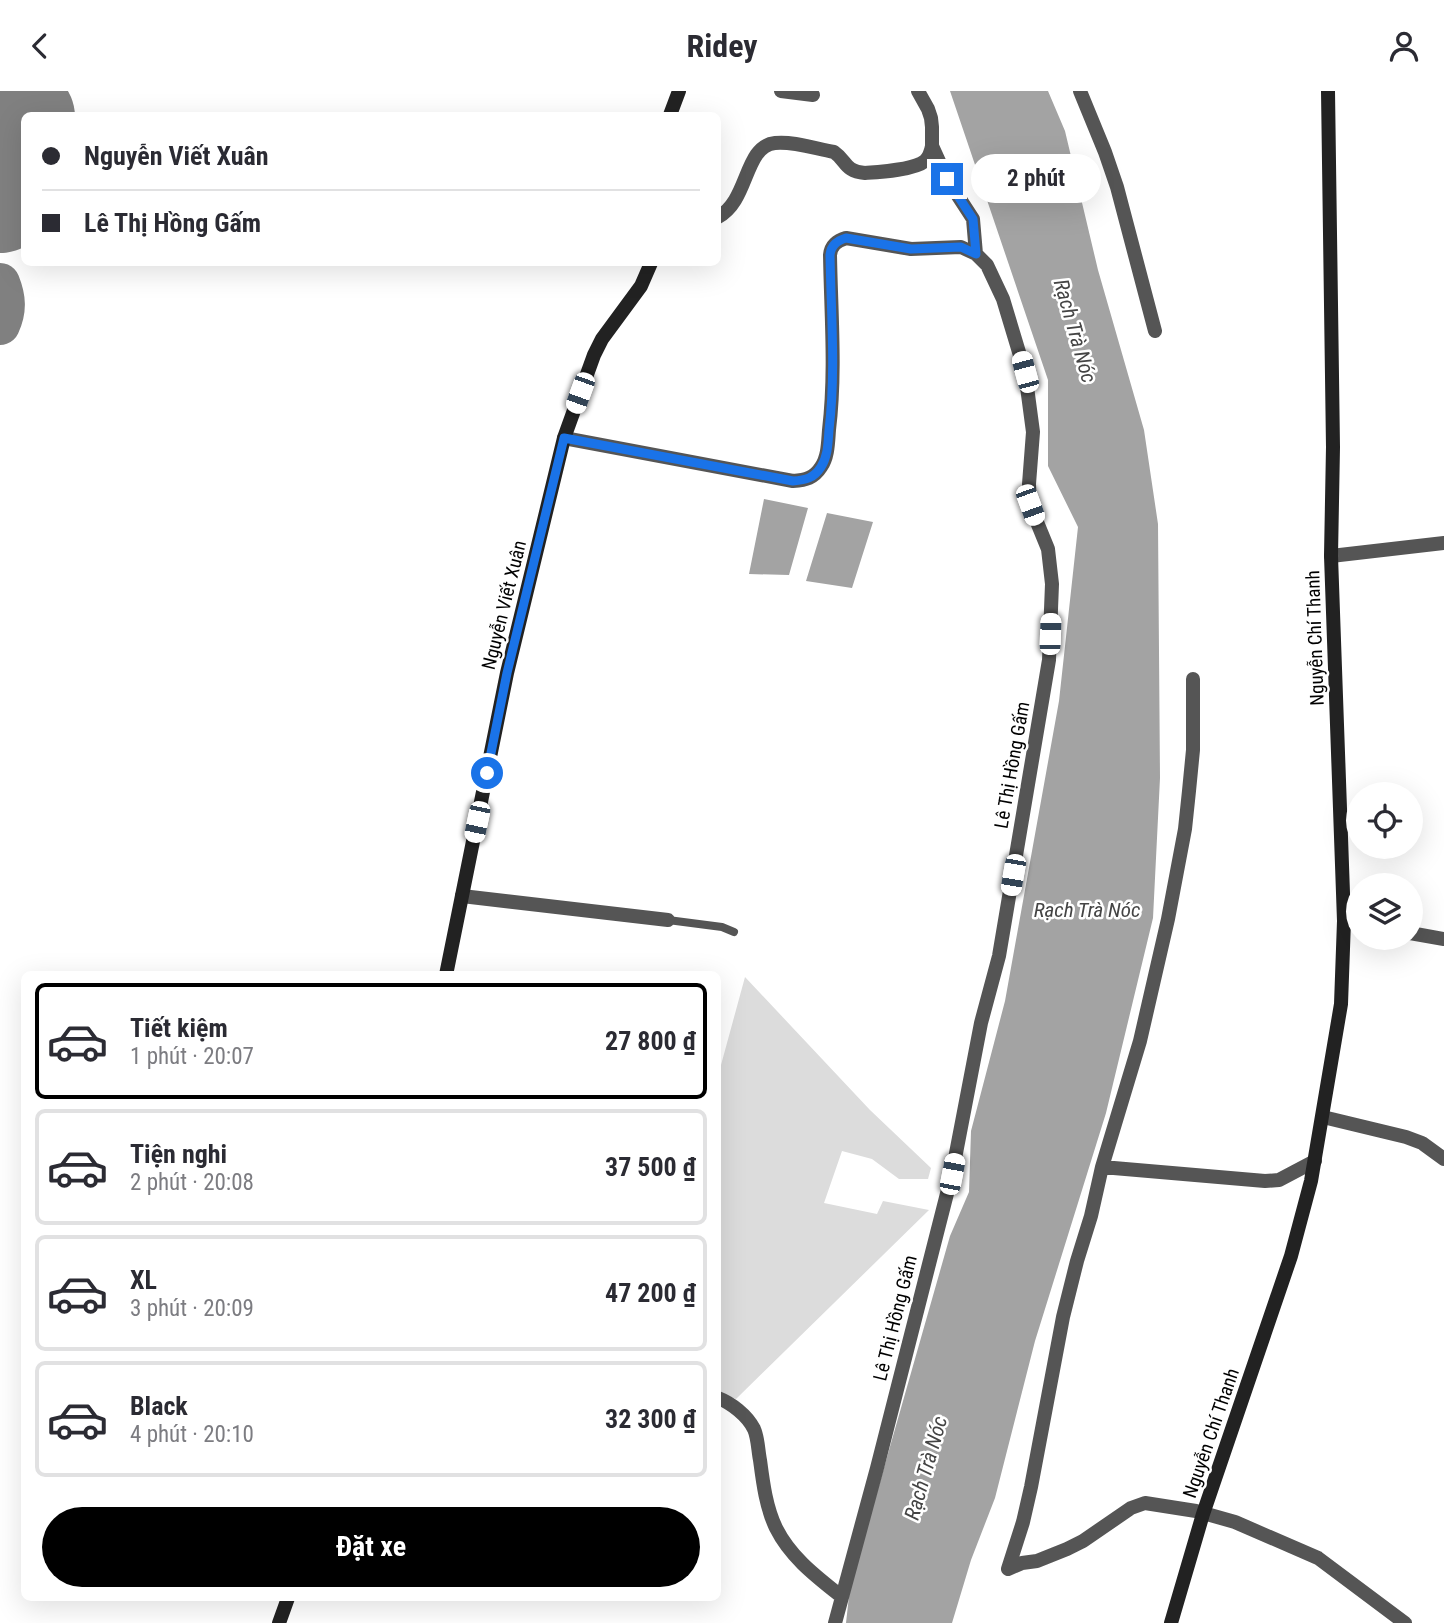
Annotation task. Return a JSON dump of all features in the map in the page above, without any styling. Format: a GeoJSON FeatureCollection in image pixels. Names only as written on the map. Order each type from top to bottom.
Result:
{"type":"FeatureCollection","features":[{"type":"Feature","properties":{"kind":"main road"},"geometry":{"type":"LineString","coordinates":[[671,112],[679,91]]}},
{"type":"Feature","properties":{"kind":"main road","name":"Nguyễn Chí Thanh"},"geometry":{"type":"LineString","coordinates":[[1328,91],[1334,447],[1331,556],[1348,873]]}},
{"type":"Feature","properties":{"kind":"main road","name":"Nguyễn Viết Xuân"},"geometry":{"type":"LineString","coordinates":[[447,971],[507,673],[564,438],[598,347],[641,286],[650,266]]}},
{"type":"Feature","properties":{"kind":"main road","name":"Nguyễn Chí Thanh"},"geometry":{"type":"LineString","coordinates":[[1171,1623],[1203,1514],[1291,1256],[1311,1181],[1348,950]]}},
{"type":"Feature","properties":{"kind":"main road"},"geometry":{"type":"LineString","coordinates":[[279,1623],[287,1601]]}},
{"type":"Feature","properties":{"kind":"street"},"geometry":{"type":"LineString","coordinates":[[781,91],[813,96]]}},
{"type":"Feature","properties":{"kind":"street","name":"Lê Thị Hồng Gấm"},"geometry":{"type":"LineString","coordinates":[[835,1623],[952,1174],[981,1023],[999,956],[1049,660],[1052,584],[1048,549],[1030,505],[1033,432],[1025,372],[1003,299],[987,265],[976,254],[973,219],[947,179],[932,146],[931,118],[918,91]]}},
{"type":"Feature","properties":{"kind":"street"},"geometry":{"type":"LineString","coordinates":[[1080,91],[1117,187],[1155,331]]}},
{"type":"Feature","properties":{"kind":"street"},"geometry":{"type":"LineString","coordinates":[[721,215],[735,202],[753,159],[761,149],[771,143],[795,144],[834,152],[840,156],[845,166],[858,173],[907,167],[924,161],[932,146]]}},
{"type":"Feature","properties":{"kind":"street"},"geometry":{"type":"LineString","coordinates":[[564,438],[793,481],[805,480],[814,475],[827,454],[833,405],[832,246],[846,238],[911,249],[961,247],[976,254]]}},
{"type":"Feature","properties":{"kind":"street"},"geometry":{"type":"LineString","coordinates":[[1331,556],[1444,543]]}},
{"type":"Feature","properties":{"kind":"street"},"geometry":{"type":"LineString","coordinates":[[1193,679],[1193,750],[1185,829],[1168,919],[1140,1041],[1102,1167],[1063,1317],[1023,1522],[1008,1569],[1068,1549],[1131,1508],[1145,1503],[1235,1522],[1318,1558],[1405,1623]]}},
{"type":"Feature","properties":{"kind":"street"},"geometry":{"type":"LineString","coordinates":[[462,896],[667,920]]}},
{"type":"Feature","properties":{"kind":"street"},"geometry":{"type":"LineString","coordinates":[[1423,935],[1444,939]]}},
{"type":"Feature","properties":{"kind":"street"},"geometry":{"type":"LineString","coordinates":[[1323,1117],[1406,1137],[1422,1143],[1444,1159]]}},
{"type":"Feature","properties":{"kind":"street"},"geometry":{"type":"LineString","coordinates":[[1102,1167],[1265,1181],[1291,1175],[1315,1161]]}},
{"type":"Feature","properties":{"kind":"street"},"geometry":{"type":"LineString","coordinates":[[721,1399],[740,1412],[753,1429],[769,1511],[777,1530],[803,1565],[842,1597]]}},
{"type":"Feature","properties":{"kind":"lane"},"geometry":{"type":"LineString","coordinates":[[667,920],[722,927],[734,932]]}},
{"type":"Feature","properties":{"kind":"shaded area"},"geometry":{"type":"Polygon","coordinates":[[[745,977],[870,1110],[931,1168],[928,1179],[899,1179],[872,1159],[842,1151],[824,1203],[877,1214],[883,1201],[929,1210],[736,1399],[721,1393],[721,1065],[745,977]]]}},
{"type":"Feature","properties":{"kind":"water","name":"Rạch Trà Nóc"},"geometry":{"type":"Polygon","coordinates":[[[950,91],[1048,91],[1065,131],[1098,270],[1144,430],[1158,524],[1160,778],[1153,918],[1106,1113],[1035,1341],[995,1498],[971,1560],[952,1623],[846,1623],[850,1587],[950,1236],[969,1192],[971,1131],[1005,1001],[1059,701],[1078,527],[1048,466],[1048,380],[950,91]]]}},
{"type":"Feature","properties":{"kind":"water"},"geometry":{"type":"Polygon","coordinates":[[[764,499],[808,508],[789,575],[749,574],[764,499]]]}},
{"type":"Feature","properties":{"kind":"water"},"geometry":{"type":"Polygon","coordinates":[[[827,513],[873,522],[852,588],[806,581],[827,513]]]}},
{"type":"Feature","properties":{"kind":"taxiway"},"geometry":{"type":"LineString","coordinates":[[0,283],[5,304],[0,325]]}},
{"type":"Feature","properties":{"kind":"runway"},"geometry":{"type":"LineString","coordinates":[[0,202],[21,128]]}},
{"type":"Feature","properties":{"kind":"route"},"geometry":{"type":"LineString","coordinates":[[487,773],[507,673],[564,438],[793,481],[805,480],[814,475],[827,454],[833,405],[832,246],[846,238],[911,249],[961,247],[976,254],[973,219],[947,179]]}}]}
